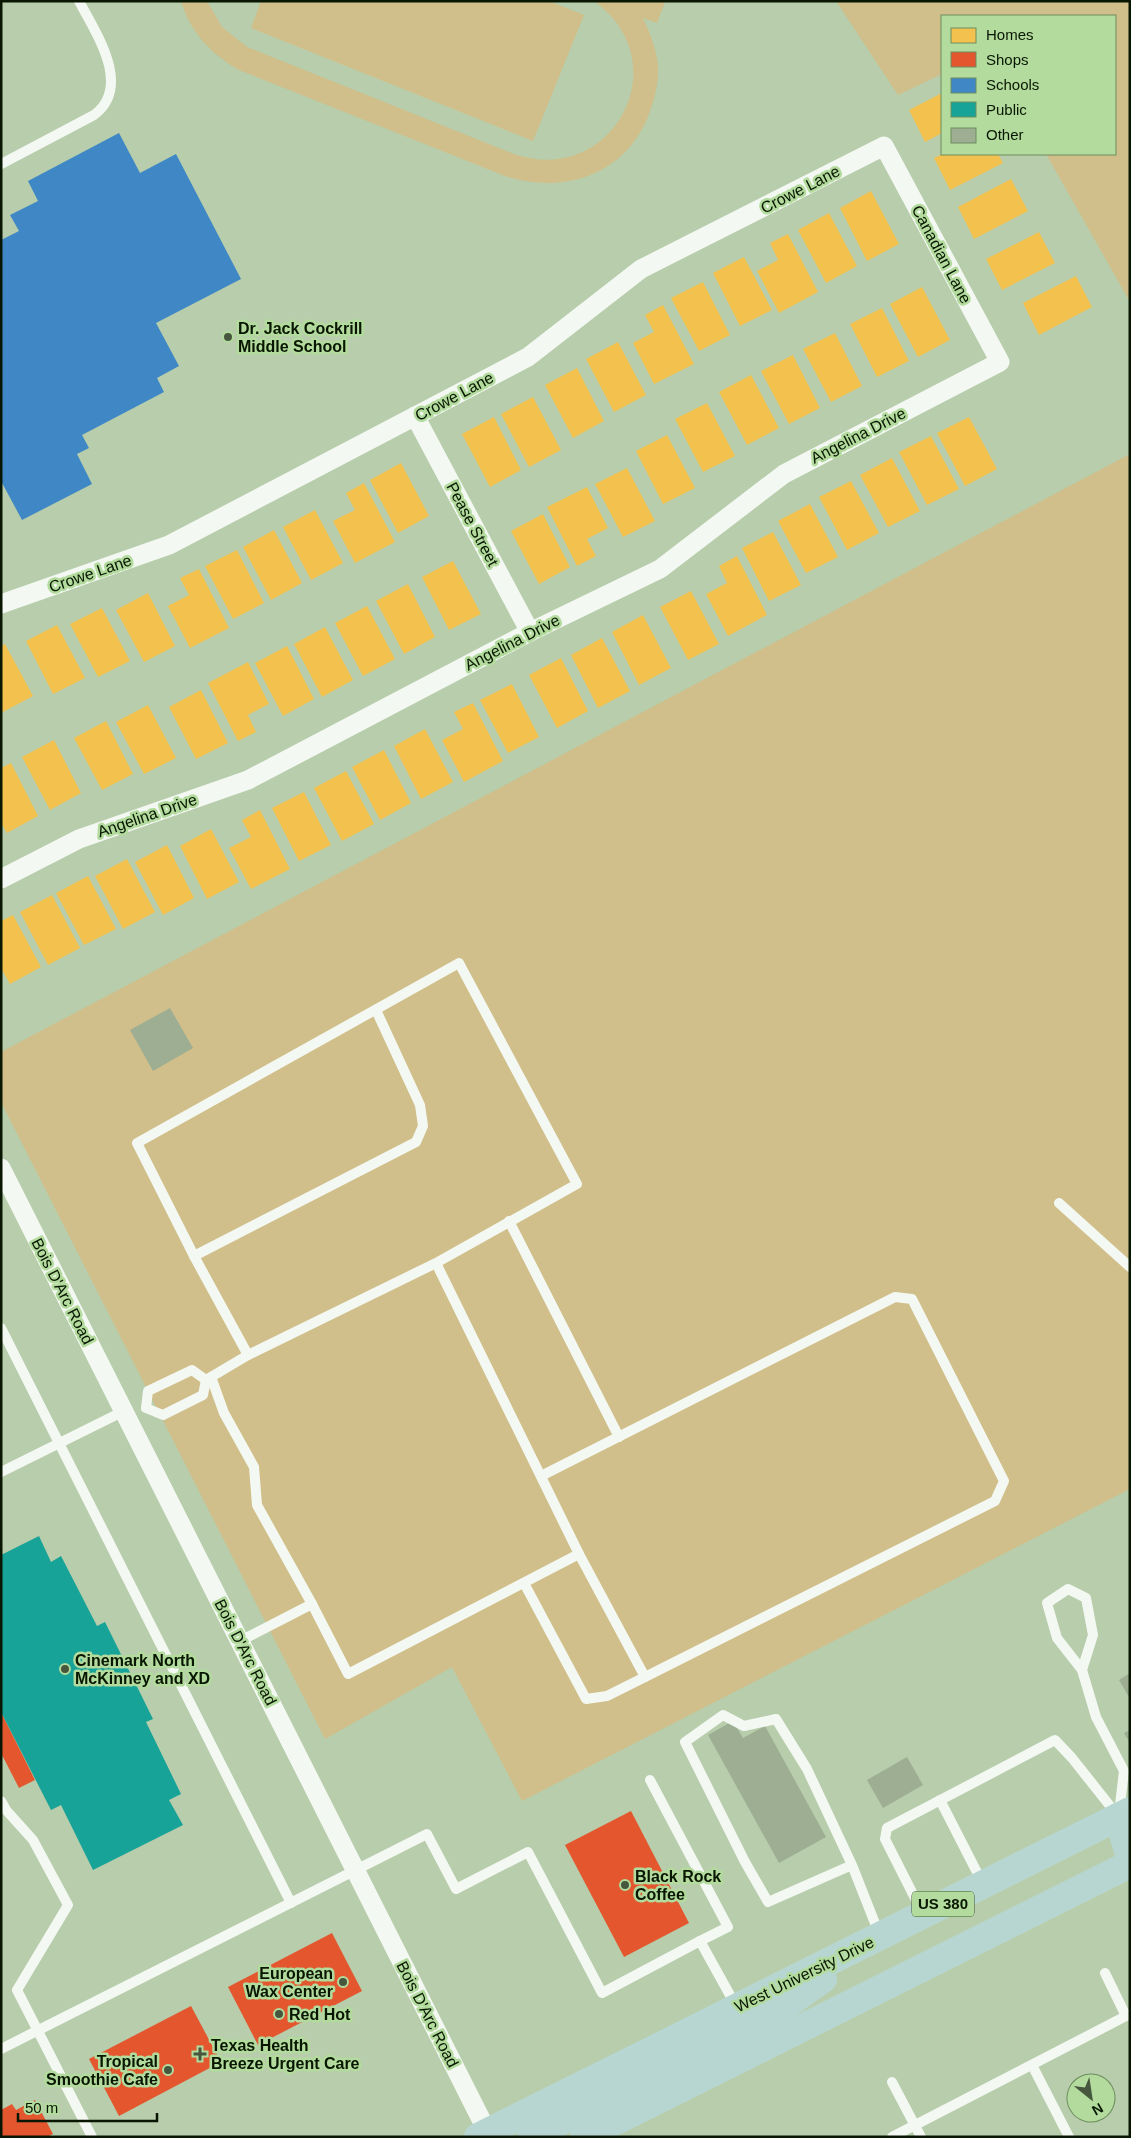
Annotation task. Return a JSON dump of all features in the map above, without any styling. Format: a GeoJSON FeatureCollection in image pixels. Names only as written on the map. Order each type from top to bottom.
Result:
{"type":"FeatureCollection","features":[{"type":"Feature","properties":{"kind":"highway"},"geometry":{"type":"LineString","coordinates":[[1124,1814],[1130,1858]]}},
{"type":"Feature","properties":{"kind":"highway","name":"West University Drive"},"geometry":{"type":"LineString","coordinates":[[485,2135],[736,2007],[1124,1814]]}},
{"type":"Feature","properties":{"kind":"highway","name":"US 380"},"geometry":{"type":"LineString","coordinates":[[584,2137],[1130,1864]]}},
{"type":"Feature","properties":{"kind":"highway"},"geometry":{"type":"LineString","coordinates":[[531,2137],[779,2010],[880,1936]]}},
{"type":"Feature","properties":{"kind":"street","name":"Canadian Lane"},"geometry":{"type":"LineString","coordinates":[[884,146],[1000,362]]}},
{"type":"Feature","properties":{"kind":"street","name":"Crowe Lane"},"geometry":{"type":"LineString","coordinates":[[1,604],[169,545],[528,357],[641,270],[884,146]]}},
{"type":"Feature","properties":{"kind":"street","name":"Angelina Drive"},"geometry":{"type":"LineString","coordinates":[[1,879],[79,839],[248,780],[530,632],[660,569],[784,474],[1000,362]]}},
{"type":"Feature","properties":{"kind":"street","name":"Pease Street"},"geometry":{"type":"LineString","coordinates":[[415,416],[530,632]]}},
{"type":"Feature","properties":{"kind":"street","name":"Bois D'Arc Road"},"geometry":{"type":"LineString","coordinates":[[1,1168],[356,1870],[485,2135]]}},
{"type":"Feature","properties":{"kind":"lane"},"geometry":{"type":"LineString","coordinates":[[1,164],[94,115],[105,104],[111,87],[111,69],[108,58],[79,1]]}},
{"type":"Feature","properties":{"kind":"lane"},"geometry":{"type":"LineString","coordinates":[[1,1472],[59,1443],[126,1414],[146,1408],[163,1415],[203,1395],[208,1379],[248,1355],[436,1263],[577,1184],[459,963],[137,1143],[194,1256],[248,1355]]}},
{"type":"Feature","properties":{"kind":"lane"},"geometry":{"type":"LineString","coordinates":[[194,1256],[416,1142],[423,1126],[420,1105],[376,1010]]}},
{"type":"Feature","properties":{"kind":"lane"},"geometry":{"type":"LineString","coordinates":[[1059,1203],[1130,1267]]}},
{"type":"Feature","properties":{"kind":"lane"},"geometry":{"type":"LineString","coordinates":[[509,1221],[619,1437]]}},
{"type":"Feature","properties":{"kind":"lane"},"geometry":{"type":"LineString","coordinates":[[436,1263],[579,1554],[645,1677]]}},
{"type":"Feature","properties":{"kind":"lane"},"geometry":{"type":"LineString","coordinates":[[524,1583],[586,1699],[607,1696],[995,1501],[1004,1481],[912,1299],[895,1298],[541,1476]]}},
{"type":"Feature","properties":{"kind":"lane"},"geometry":{"type":"LineString","coordinates":[[1,1328],[291,1903]]}},
{"type":"Feature","properties":{"kind":"lane"},"geometry":{"type":"LineString","coordinates":[[146,1408],[148,1391],[192,1370],[208,1379],[224,1413],[254,1467],[257,1505],[348,1674],[579,1554]]}},
{"type":"Feature","properties":{"kind":"lane"},"geometry":{"type":"LineString","coordinates":[[1082,1670],[1093,1635],[1086,1598],[1068,1589],[1047,1603],[1057,1638],[1082,1670],[1096,1717],[1124,1771],[1124,1814]]}},
{"type":"Feature","properties":{"kind":"lane"},"geometry":{"type":"LineString","coordinates":[[240,1641],[312,1604]]}},
{"type":"Feature","properties":{"kind":"lane"},"geometry":{"type":"LineString","coordinates":[[852,1865],[768,1902],[745,1862],[685,1742],[723,1715],[744,1726],[776,1719],[807,1769],[852,1865],[880,1936]]}},
{"type":"Feature","properties":{"kind":"lane"},"geometry":{"type":"LineString","coordinates":[[923,1914],[886,1839],[886,1828],[1055,1740],[1124,1814]]}},
{"type":"Feature","properties":{"kind":"lane"},"geometry":{"type":"LineString","coordinates":[[1,2050],[427,1834],[456,1889],[528,1852],[602,1992],[728,1927],[650,1780]]}},
{"type":"Feature","properties":{"kind":"lane"},"geometry":{"type":"LineString","coordinates":[[940,1800],[983,1884]]}},
{"type":"Feature","properties":{"kind":"lane"},"geometry":{"type":"LineString","coordinates":[[1,1801],[33,1840],[68,1905],[17,1990],[92,2137]]}},
{"type":"Feature","properties":{"kind":"lane"},"geometry":{"type":"LineString","coordinates":[[700,1941],[736,2007]]}},
{"type":"Feature","properties":{"kind":"lane"},"geometry":{"type":"LineString","coordinates":[[892,2137],[1128,2015],[1105,1973]]}},
{"type":"Feature","properties":{"kind":"lane"},"geometry":{"type":"LineString","coordinates":[[1032,2065],[1069,2137]]}},
{"type":"Feature","properties":{"kind":"lane"},"geometry":{"type":"LineString","coordinates":[[892,2082],[921,2137]]}},
{"type":"Feature","properties":{"kind":"shaded area"},"geometry":{"type":"Polygon","coordinates":[[[181,1],[207,1],[222,27],[247,47],[514,154],[549,160],[580,153],[605,137],[623,114],[632,86],[632,56],[619,27],[594,1],[665,2],[657,23],[643,18],[654,47],[658,71],[653,102],[639,135],[625,152],[609,165],[590,175],[570,181],[549,183],[505,176],[239,70],[219,57],[203,41],[190,23],[181,1]]]}},
{"type":"Feature","properties":{"kind":"shaded area"},"geometry":{"type":"Polygon","coordinates":[[[261,1],[549,1],[584,15],[533,141],[251,28],[261,1]]]}},
{"type":"Feature","properties":{"kind":"shaded area"},"geometry":{"type":"Polygon","coordinates":[[[836,1],[1130,1],[1130,302],[1047,155],[1116,155],[1116,15],[941,15],[941,74],[898,95],[836,1]]]}},
{"type":"Feature","properties":{"kind":"shaded area"},"geometry":{"type":"Polygon","coordinates":[[[1130,454],[1130,1489],[522,1801],[452,1667],[325,1739],[1,1102],[1,1052],[1130,454]]]}},
{"type":"Feature","properties":{"kind":"building: Homes"},"geometry":{"type":"Polygon","coordinates":[[[941,94],[941,134],[925,142],[909,110],[941,94]]]}},
{"type":"Feature","properties":{"kind":"building: Homes"},"geometry":{"type":"Polygon","coordinates":[[[941,155],[999,155],[1003,163],[950,190],[934,158],[941,155]]]}},
{"type":"Feature","properties":{"kind":"building: Homes"},"geometry":{"type":"Polygon","coordinates":[[[1011,179],[1028,211],[974,239],[958,207],[1011,179]]]}},
{"type":"Feature","properties":{"kind":"building: Homes"},"geometry":{"type":"Polygon","coordinates":[[[871,191],[899,244],[867,261],[840,208],[871,191]]]}},
{"type":"Feature","properties":{"kind":"building: Homes"},"geometry":{"type":"Polygon","coordinates":[[[829,213],[857,266],[826,283],[798,230],[829,213]]]}},
{"type":"Feature","properties":{"kind":"building: Homes"},"geometry":{"type":"Polygon","coordinates":[[[1039,232],[1055,263],[1002,290],[986,259],[1039,232]]]}},
{"type":"Feature","properties":{"kind":"building: Homes"},"geometry":{"type":"Polygon","coordinates":[[[788,234],[818,292],[779,313],[757,271],[778,260],[770,243],[788,234]]]}},
{"type":"Feature","properties":{"kind":"building: Homes"},"geometry":{"type":"Polygon","coordinates":[[[744,257],[772,310],[740,326],[713,273],[744,257]]]}},
{"type":"Feature","properties":{"kind":"building: Homes"},"geometry":{"type":"Polygon","coordinates":[[[1076,276],[1092,307],[1039,335],[1023,303],[1076,276]]]}},
{"type":"Feature","properties":{"kind":"building: Homes"},"geometry":{"type":"Polygon","coordinates":[[[703,282],[730,335],[699,351],[671,298],[703,282]]]}},
{"type":"Feature","properties":{"kind":"building: Homes"},"geometry":{"type":"Polygon","coordinates":[[[922,287],[950,340],[918,357],[890,304],[922,287]]]}},
{"type":"Feature","properties":{"kind":"building: Homes"},"geometry":{"type":"Polygon","coordinates":[[[663,305],[694,364],[654,384],[633,343],[654,332],[645,315],[663,305]]]}},
{"type":"Feature","properties":{"kind":"building: Homes"},"geometry":{"type":"Polygon","coordinates":[[[882,308],[909,361],[877,377],[850,324],[882,308]]]}},
{"type":"Feature","properties":{"kind":"building: Homes"},"geometry":{"type":"Polygon","coordinates":[[[835,333],[862,386],[831,402],[803,349],[835,333]]]}},
{"type":"Feature","properties":{"kind":"building: Homes"},"geometry":{"type":"Polygon","coordinates":[[[618,342],[646,395],[614,412],[586,359],[618,342]]]}},
{"type":"Feature","properties":{"kind":"building: Homes"},"geometry":{"type":"Polygon","coordinates":[[[793,355],[820,408],[789,424],[761,371],[793,355]]]}},
{"type":"Feature","properties":{"kind":"building: Homes"},"geometry":{"type":"Polygon","coordinates":[[[577,368],[604,421],[573,438],[545,385],[577,368]]]}},
{"type":"Feature","properties":{"kind":"building: Homes"},"geometry":{"type":"Polygon","coordinates":[[[751,375],[779,428],[747,445],[719,392],[751,375]]]}},
{"type":"Feature","properties":{"kind":"building: Homes"},"geometry":{"type":"Polygon","coordinates":[[[533,397],[561,450],[529,467],[501,414],[533,397]]]}},
{"type":"Feature","properties":{"kind":"building: Homes"},"geometry":{"type":"Polygon","coordinates":[[[707,403],[735,456],[703,472],[675,419],[707,403]]]}},
{"type":"Feature","properties":{"kind":"building: Homes"},"geometry":{"type":"Polygon","coordinates":[[[494,417],[521,470],[490,487],[462,434],[494,417]]]}},
{"type":"Feature","properties":{"kind":"building: Homes"},"geometry":{"type":"Polygon","coordinates":[[[969,417],[997,469],[965,486],[937,433],[969,417]]]}},
{"type":"Feature","properties":{"kind":"building: Homes"},"geometry":{"type":"Polygon","coordinates":[[[667,435],[695,488],[663,504],[636,451],[667,435]]]}},
{"type":"Feature","properties":{"kind":"building: Homes"},"geometry":{"type":"Polygon","coordinates":[[[931,436],[959,489],[927,505],[899,452],[931,436]]]}},
{"type":"Feature","properties":{"kind":"building: Homes"},"geometry":{"type":"Polygon","coordinates":[[[892,458],[920,511],[888,527],[860,475],[892,458]]]}},
{"type":"Feature","properties":{"kind":"building: Homes"},"geometry":{"type":"Polygon","coordinates":[[[401,463],[429,516],[398,533],[370,480],[401,463]]]}},
{"type":"Feature","properties":{"kind":"building: Homes"},"geometry":{"type":"Polygon","coordinates":[[[627,468],[655,521],[623,537],[595,484],[627,468]]]}},
{"type":"Feature","properties":{"kind":"building: Homes"},"geometry":{"type":"Polygon","coordinates":[[[851,481],[879,533],[847,550],[819,497],[851,481]]]}},
{"type":"Feature","properties":{"kind":"building: Homes"},"geometry":{"type":"Polygon","coordinates":[[[364,483],[395,542],[355,563],[333,521],[355,510],[346,493],[364,483]]]}},
{"type":"Feature","properties":{"kind":"building: Homes"},"geometry":{"type":"Polygon","coordinates":[[[587,487],[608,528],[587,539],[596,556],[577,566],[547,507],[587,487]]]}},
{"type":"Feature","properties":{"kind":"building: Homes"},"geometry":{"type":"Polygon","coordinates":[[[810,504],[838,557],[806,573],[778,521],[810,504]]]}},
{"type":"Feature","properties":{"kind":"building: Homes"},"geometry":{"type":"Polygon","coordinates":[[[315,510],[343,563],[311,580],[283,527],[315,510]]]}},
{"type":"Feature","properties":{"kind":"building: Homes"},"geometry":{"type":"Polygon","coordinates":[[[543,514],[570,567],[539,584],[511,531],[543,514]]]}},
{"type":"Feature","properties":{"kind":"building: Homes"},"geometry":{"type":"Polygon","coordinates":[[[274,530],[302,583],[271,600],[243,547],[274,530]]]}},
{"type":"Feature","properties":{"kind":"building: Homes"},"geometry":{"type":"Polygon","coordinates":[[[773,532],[801,585],[769,601],[742,548],[773,532]]]}},
{"type":"Feature","properties":{"kind":"building: Homes"},"geometry":{"type":"Polygon","coordinates":[[[237,550],[264,603],[233,619],[205,566],[237,550]]]}},
{"type":"Feature","properties":{"kind":"building: Homes"},"geometry":{"type":"Polygon","coordinates":[[[737,556],[767,615],[728,636],[706,594],[727,583],[719,566],[737,556]]]}},
{"type":"Feature","properties":{"kind":"building: Homes"},"geometry":{"type":"Polygon","coordinates":[[[453,561],[481,614],[449,630],[422,577],[453,561]]]}},
{"type":"Feature","properties":{"kind":"building: Homes"},"geometry":{"type":"Polygon","coordinates":[[[199,569],[229,628],[190,648],[168,606],[189,595],[180,578],[199,569]]]}},
{"type":"Feature","properties":{"kind":"building: Homes"},"geometry":{"type":"Polygon","coordinates":[[[408,584],[435,637],[404,654],[376,601],[408,584]]]}},
{"type":"Feature","properties":{"kind":"building: Homes"},"geometry":{"type":"Polygon","coordinates":[[[691,591],[719,644],[688,660],[660,607],[691,591]]]}},
{"type":"Feature","properties":{"kind":"building: Homes"},"geometry":{"type":"Polygon","coordinates":[[[148,593],[175,646],[144,662],[116,610],[148,593]]]}},
{"type":"Feature","properties":{"kind":"building: Homes"},"geometry":{"type":"Polygon","coordinates":[[[367,606],[395,659],[363,676],[335,623],[367,606]]]}},
{"type":"Feature","properties":{"kind":"building: Homes"},"geometry":{"type":"Polygon","coordinates":[[[102,608],[130,661],[98,677],[70,624],[102,608]]]}},
{"type":"Feature","properties":{"kind":"building: Homes"},"geometry":{"type":"Polygon","coordinates":[[[643,615],[671,668],[639,685],[612,632],[643,615]]]}},
{"type":"Feature","properties":{"kind":"building: Homes"},"geometry":{"type":"Polygon","coordinates":[[[57,625],[85,678],[53,694],[26,641],[57,625]]]}},
{"type":"Feature","properties":{"kind":"building: Homes"},"geometry":{"type":"Polygon","coordinates":[[[325,627],[353,680],[322,697],[294,644],[325,627]]]}},
{"type":"Feature","properties":{"kind":"building: Homes"},"geometry":{"type":"Polygon","coordinates":[[[602,638],[630,691],[598,708],[571,655],[602,638]]]}},
{"type":"Feature","properties":{"kind":"building: Homes"},"geometry":{"type":"Polygon","coordinates":[[[5,644],[33,696],[1,713],[1,646],[5,644]]]}},
{"type":"Feature","properties":{"kind":"building: Homes"},"geometry":{"type":"Polygon","coordinates":[[[287,646],[314,699],[283,716],[255,663],[287,646]]]}},
{"type":"Feature","properties":{"kind":"building: Homes"},"geometry":{"type":"Polygon","coordinates":[[[561,658],[588,711],[557,728],[529,675],[561,658]]]}},
{"type":"Feature","properties":{"kind":"building: Homes"},"geometry":{"type":"Polygon","coordinates":[[[248,662],[269,704],[248,715],[256,732],[238,741],[208,683],[248,662]]]}},
{"type":"Feature","properties":{"kind":"building: Homes"},"geometry":{"type":"Polygon","coordinates":[[[512,684],[539,737],[508,753],[480,700],[512,684]]]}},
{"type":"Feature","properties":{"kind":"building: Homes"},"geometry":{"type":"Polygon","coordinates":[[[201,690],[228,743],[196,759],[169,707],[201,690]]]}},
{"type":"Feature","properties":{"kind":"building: Homes"},"geometry":{"type":"Polygon","coordinates":[[[473,703],[503,761],[464,782],[442,740],[463,729],[454,712],[473,703]]]}},
{"type":"Feature","properties":{"kind":"building: Homes"},"geometry":{"type":"Polygon","coordinates":[[[148,705],[176,758],[144,774],[116,722],[148,705]]]}},
{"type":"Feature","properties":{"kind":"building: Homes"},"geometry":{"type":"Polygon","coordinates":[[[106,721],[133,774],[102,790],[74,738],[106,721]]]}},
{"type":"Feature","properties":{"kind":"building: Homes"},"geometry":{"type":"Polygon","coordinates":[[[425,729],[453,782],[421,799],[394,746],[425,729]]]}},
{"type":"Feature","properties":{"kind":"building: Homes"},"geometry":{"type":"Polygon","coordinates":[[[54,740],[81,793],[50,810],[22,757],[54,740]]]}},
{"type":"Feature","properties":{"kind":"building: Homes"},"geometry":{"type":"Polygon","coordinates":[[[384,750],[411,803],[380,820],[352,767],[384,750]]]}},
{"type":"Feature","properties":{"kind":"building: Homes"},"geometry":{"type":"Polygon","coordinates":[[[11,763],[38,816],[7,833],[1,823],[1,768],[11,763]]]}},
{"type":"Feature","properties":{"kind":"building: Homes"},"geometry":{"type":"Polygon","coordinates":[[[346,771],[374,824],[342,841],[314,788],[346,771]]]}},
{"type":"Feature","properties":{"kind":"building: Homes"},"geometry":{"type":"Polygon","coordinates":[[[304,792],[331,845],[299,861],[272,808],[304,792]]]}},
{"type":"Feature","properties":{"kind":"building: Homes"},"geometry":{"type":"Polygon","coordinates":[[[260,810],[290,869],[251,889],[229,848],[251,837],[242,820],[260,810]]]}},
{"type":"Feature","properties":{"kind":"building: Homes"},"geometry":{"type":"Polygon","coordinates":[[[211,829],[239,882],[207,899],[180,846],[211,829]]]}},
{"type":"Feature","properties":{"kind":"building: Homes"},"geometry":{"type":"Polygon","coordinates":[[[167,845],[194,898],[163,915],[135,862],[167,845]]]}},
{"type":"Feature","properties":{"kind":"building: Homes"},"geometry":{"type":"Polygon","coordinates":[[[127,859],[155,912],[123,929],[95,876],[127,859]]]}},
{"type":"Feature","properties":{"kind":"building: Homes"},"geometry":{"type":"Polygon","coordinates":[[[88,876],[116,929],[84,945],[56,893],[88,876]]]}},
{"type":"Feature","properties":{"kind":"building: Homes"},"geometry":{"type":"Polygon","coordinates":[[[52,895],[80,948],[48,965],[20,912],[52,895]]]}},
{"type":"Feature","properties":{"kind":"building: Homes"},"geometry":{"type":"Polygon","coordinates":[[[13,915],[41,967],[10,984],[1,968],[1,921],[13,915]]]}},
{"type":"Feature","properties":{"kind":"building: Shops"},"geometry":{"type":"Polygon","coordinates":[[[1,1712],[35,1780],[19,1788],[1,1753],[1,1712]]]}},
{"type":"Feature","properties":{"kind":"building: Shops"},"geometry":{"type":"Polygon","coordinates":[[[631,1811],[689,1923],[624,1957],[565,1845],[631,1811]]]}},
{"type":"Feature","properties":{"kind":"building: Shops"},"geometry":{"type":"Polygon","coordinates":[[[332,1933],[362,1991],[258,2045],[228,1987],[332,1933]]]}},
{"type":"Feature","properties":{"kind":"building: Shops"},"geometry":{"type":"Polygon","coordinates":[[[191,2006],[221,2062],[119,2116],[89,2059],[191,2006]]]}},
{"type":"Feature","properties":{"kind":"building: Shops"},"geometry":{"type":"Polygon","coordinates":[[[35,2100],[53,2134],[47,2137],[1,2137],[1,2110],[12,2104],[16,2110],[35,2100]]]}},
{"type":"Feature","properties":{"kind":"building: Schools"},"geometry":{"type":"Polygon","coordinates":[[[119,133],[140,173],[176,154],[241,279],[156,323],[179,366],[157,378],[164,392],[82,435],[89,448],[77,454],[92,484],[22,520],[1,481],[1,240],[19,231],[10,215],[38,201],[28,181],[119,133]]]}},
{"type":"Feature","properties":{"kind":"building: Public","name":"Cinemark North McKinney and XD"},"geometry":{"type":"Polygon","coordinates":[[[39,1536],[51,1562],[61,1556],[97,1626],[105,1622],[153,1719],[146,1722],[181,1794],[169,1800],[183,1825],[93,1870],[61,1805],[51,1810],[1,1712],[1,1555],[39,1536]]]}},
{"type":"Feature","properties":{"kind":"building: Other"},"geometry":{"type":"Polygon","coordinates":[[[170,1008],[193,1048],[153,1071],[130,1030],[170,1008]]]}},
{"type":"Feature","properties":{"kind":"building: Other"},"geometry":{"type":"Polygon","coordinates":[[[1130,1673],[1130,1699],[1119,1680],[1130,1673]]]}},
{"type":"Feature","properties":{"kind":"building: Other"},"geometry":{"type":"Polygon","coordinates":[[[733,1721],[743,1738],[765,1726],[826,1837],[779,1863],[708,1735],[733,1721]]]}},
{"type":"Feature","properties":{"kind":"building: Other"},"geometry":{"type":"Polygon","coordinates":[[[1130,1730],[1130,1743],[1124,1733],[1130,1730]]]}},
{"type":"Feature","properties":{"kind":"building: Other"},"geometry":{"type":"Polygon","coordinates":[[[907,1757],[923,1785],[883,1808],[867,1780],[907,1757]]]}},
{"type":"Feature","properties":{"kind":"place","name":"Dr. Jack Cockrill Middle School"},"geometry":{"type":"Point","coordinates":[228,337]}},
{"type":"Feature","properties":{"kind":"place","name":"Cinemark North McKinney and XD"},"geometry":{"type":"Point","coordinates":[65,1669]}},
{"type":"Feature","properties":{"kind":"place","name":"Black Rock Coffee"},"geometry":{"type":"Point","coordinates":[625,1885]}},
{"type":"Feature","properties":{"kind":"place","name":"European Wax Center"},"geometry":{"type":"Point","coordinates":[343,1982]}},
{"type":"Feature","properties":{"kind":"place","name":"Red Hot"},"geometry":{"type":"Point","coordinates":[279,2014]}},
{"type":"Feature","properties":{"kind":"place","name":"Texas Health Breeze Urgent Care"},"geometry":{"type":"Point","coordinates":[200,2054]}},
{"type":"Feature","properties":{"kind":"place","name":"Tropical Smoothie Cafe"},"geometry":{"type":"Point","coordinates":[168,2070]}}]}
